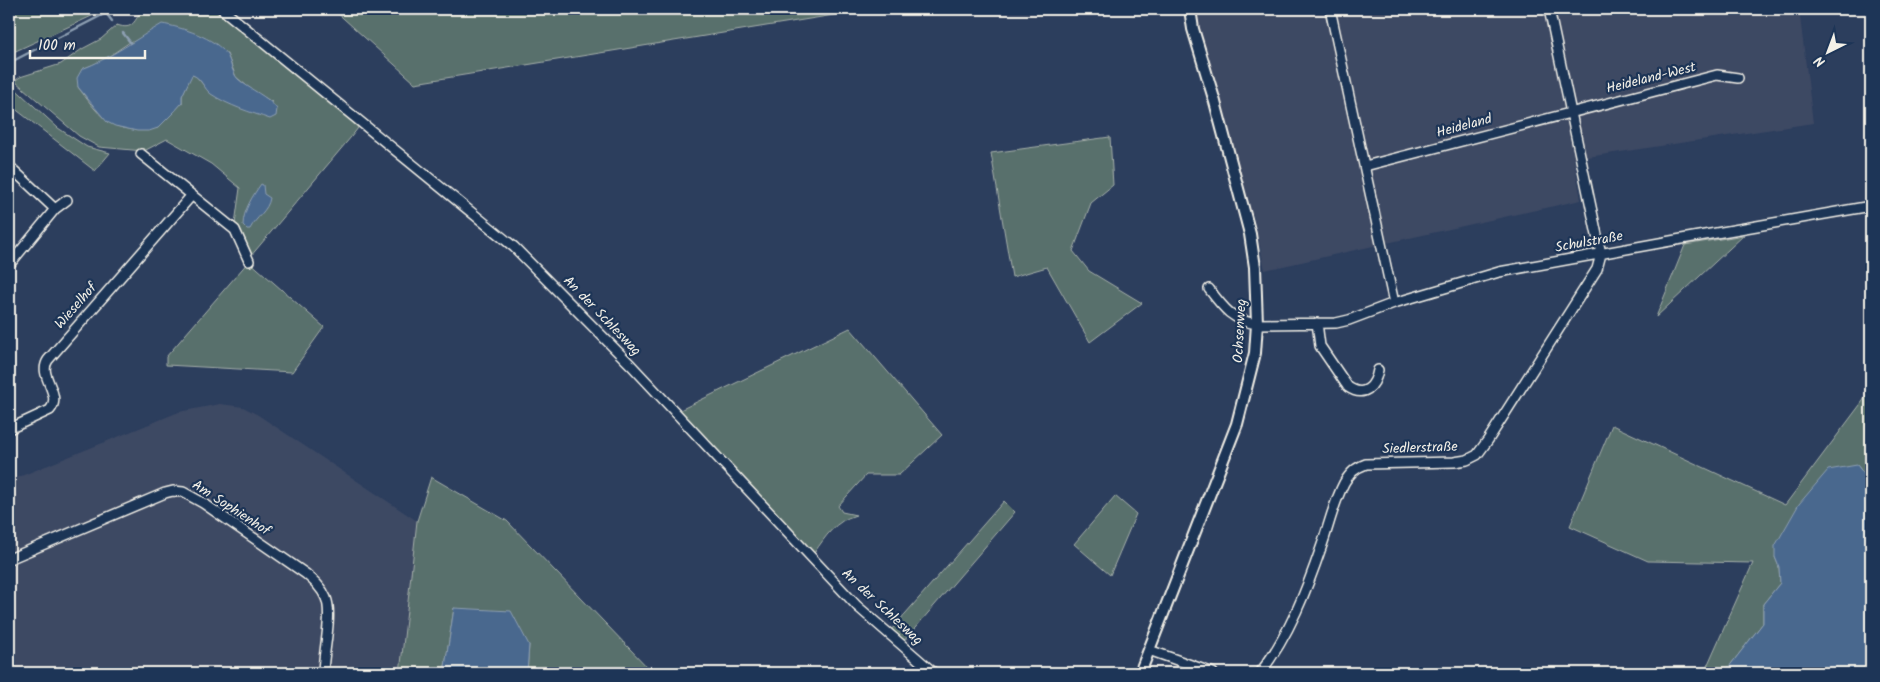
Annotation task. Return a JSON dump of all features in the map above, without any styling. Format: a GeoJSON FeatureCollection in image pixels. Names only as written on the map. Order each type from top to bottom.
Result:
{"type":"FeatureCollection","features":[{"type":"Feature","properties":{"kind":"main road","name":"Ochsenweg"},"geometry":{"type":"LineString","coordinates":[[1140,673],[1237,424],[1255,353],[1257,324],[1255,267],[1250,234],[1193,28],[1190,9]]}},
{"type":"Feature","properties":{"kind":"street","name":"An der Schleswag"},"geometry":{"type":"LineString","coordinates":[[222,9],[514,247],[631,366],[857,606],[934,673]]}},
{"type":"Feature","properties":{"kind":"street"},"geometry":{"type":"LineString","coordinates":[[1330,9],[1394,303]]}},
{"type":"Feature","properties":{"kind":"street"},"geometry":{"type":"LineString","coordinates":[[1549,9],[1601,254]]}},
{"type":"Feature","properties":{"kind":"street","name":"Heideland-West"},"geometry":{"type":"LineString","coordinates":[[1571,113],[1717,75],[1738,78]]}},
{"type":"Feature","properties":{"kind":"street","name":"Heideland"},"geometry":{"type":"LineString","coordinates":[[1364,166],[1571,113]]}},
{"type":"Feature","properties":{"kind":"street"},"geometry":{"type":"LineString","coordinates":[[141,154],[235,230],[249,261]]}},
{"type":"Feature","properties":{"kind":"street"},"geometry":{"type":"LineString","coordinates":[[9,166],[55,209]]}},
{"type":"Feature","properties":{"kind":"street","name":"Wieselhof"},"geometry":{"type":"LineString","coordinates":[[9,429],[50,410],[54,406],[55,399],[45,370],[48,360],[192,195]]}},
{"type":"Feature","properties":{"kind":"street"},"geometry":{"type":"LineString","coordinates":[[9,265],[55,209],[67,200]]}},
{"type":"Feature","properties":{"kind":"street","name":"Schulstraße"},"geometry":{"type":"LineString","coordinates":[[1209,289],[1230,314],[1245,322],[1257,324],[1316,323],[1350,320],[1394,303],[1499,272],[1871,206]]}},
{"type":"Feature","properties":{"kind":"street","name":"Siedlerstraße"},"geometry":{"type":"LineString","coordinates":[[1260,673],[1268,663],[1294,616],[1316,563],[1344,485],[1352,471],[1366,464],[1454,462],[1467,460],[1477,455],[1592,278],[1597,269],[1601,254]]}},
{"type":"Feature","properties":{"kind":"street"},"geometry":{"type":"LineString","coordinates":[[1316,323],[1320,346],[1348,387],[1354,391],[1360,392],[1365,390],[1376,378],[1378,370]]}},
{"type":"Feature","properties":{"kind":"street","name":"Am Sophienhof"},"geometry":{"type":"LineString","coordinates":[[9,559],[165,493],[173,491],[183,492],[203,503],[306,574],[318,585],[327,600],[328,616],[323,673]]}},
{"type":"Feature","properties":{"kind":"street"},"geometry":{"type":"LineString","coordinates":[[1149,650],[1213,673]]}},
{"type":"Feature","properties":{"kind":"shaded area"},"geometry":{"type":"Polygon","coordinates":[[[1195,9],[1799,9],[1813,123],[1574,159],[1581,200],[1265,270],[1255,223],[1219,101],[1195,9]]]}},
{"type":"Feature","properties":{"kind":"shaded area"},"geometry":{"type":"Polygon","coordinates":[[[162,24],[198,34],[215,43],[227,55],[236,77],[273,104],[277,109],[276,116],[270,119],[225,102],[211,94],[198,78],[192,75],[182,96],[182,103],[158,128],[149,131],[137,131],[115,126],[107,122],[78,87],[77,78],[82,69],[113,54],[162,24]]]}},
{"type":"Feature","properties":{"kind":"shaded area"},"geometry":{"type":"Polygon","coordinates":[[[261,184],[263,185],[264,194],[270,198],[269,203],[250,229],[247,229],[243,225],[243,220],[252,198],[261,184]]]}},
{"type":"Feature","properties":{"kind":"shaded area"},"geometry":{"type":"Polygon","coordinates":[[[220,404],[243,407],[258,415],[417,521],[400,673],[9,673],[9,481],[179,412],[220,404]]]}},
{"type":"Feature","properties":{"kind":"shaded area"},"geometry":{"type":"Polygon","coordinates":[[[1857,465],[1871,483],[1871,673],[1729,673],[1728,668],[1763,623],[1763,604],[1780,583],[1775,546],[1799,504],[1828,470],[1857,465]]]}},
{"type":"Feature","properties":{"kind":"shaded area"},"geometry":{"type":"Polygon","coordinates":[[[454,608],[511,611],[529,645],[527,673],[444,673],[454,608]]]}},
{"type":"Feature","properties":{"kind":"green space"},"geometry":{"type":"Polygon","coordinates":[[[9,9],[107,9],[9,54],[9,9]]]}},
{"type":"Feature","properties":{"kind":"green space"},"geometry":{"type":"Polygon","coordinates":[[[143,9],[214,9],[356,124],[358,128],[250,257],[235,224],[240,188],[211,164],[167,139],[144,151],[99,147],[79,136],[16,82],[20,77],[61,64],[82,49],[101,39],[117,25],[127,27],[133,23],[143,9]],[[130,42],[102,61],[82,69],[78,87],[95,109],[110,123],[130,129],[158,128],[182,103],[182,96],[191,75],[196,76],[210,93],[272,102],[252,90],[236,77],[227,54],[130,42]]]}},
{"type":"Feature","properties":{"kind":"green space"},"geometry":{"type":"Polygon","coordinates":[[[333,9],[871,9],[415,83],[333,9]]]}},
{"type":"Feature","properties":{"kind":"green space"},"geometry":{"type":"Polygon","coordinates":[[[9,83],[58,128],[87,147],[110,153],[95,171],[9,104],[9,83]]]}},
{"type":"Feature","properties":{"kind":"green space"},"geometry":{"type":"Polygon","coordinates":[[[1110,137],[1113,185],[1091,203],[1073,251],[1089,271],[1142,303],[1090,342],[1047,267],[1012,277],[991,153],[1110,137]]]}},
{"type":"Feature","properties":{"kind":"green space"},"geometry":{"type":"Polygon","coordinates":[[[1744,235],[1656,317],[1685,245],[1744,235]]]}},
{"type":"Feature","properties":{"kind":"green space"},"geometry":{"type":"Polygon","coordinates":[[[249,261],[324,327],[292,372],[166,365],[166,357],[249,261]]]}},
{"type":"Feature","properties":{"kind":"green space"},"geometry":{"type":"Polygon","coordinates":[[[850,328],[942,435],[899,475],[866,475],[838,506],[842,512],[856,515],[837,525],[814,553],[680,410],[850,328]]]}},
{"type":"Feature","properties":{"kind":"green space"},"geometry":{"type":"Polygon","coordinates":[[[1871,387],[1871,483],[1857,465],[1775,557],[1779,567],[1780,583],[1763,604],[1763,623],[1728,668],[1729,673],[1704,673],[1753,563],[1648,561],[1570,526],[1612,425],[1785,505],[1863,401],[1871,387]]]}},
{"type":"Feature","properties":{"kind":"green space"},"geometry":{"type":"Polygon","coordinates":[[[431,477],[507,521],[653,673],[527,673],[529,645],[454,608],[444,673],[400,673],[417,521],[431,477]]]}},
{"type":"Feature","properties":{"kind":"green space"},"geometry":{"type":"Polygon","coordinates":[[[1115,496],[1136,514],[1110,575],[1074,544],[1115,496]]]}},
{"type":"Feature","properties":{"kind":"green space"},"geometry":{"type":"Polygon","coordinates":[[[1004,501],[1015,512],[903,642],[891,630],[1004,501]]]}},
{"type":"Feature","properties":{"kind":"waterway"},"geometry":{"type":"LineString","coordinates":[[9,63],[114,9]]}},
{"type":"Feature","properties":{"kind":"waterway"},"geometry":{"type":"LineString","coordinates":[[106,13],[112,21]]}},
{"type":"Feature","properties":{"kind":"waterway"},"geometry":{"type":"LineString","coordinates":[[123,33],[130,42]]}}]}
